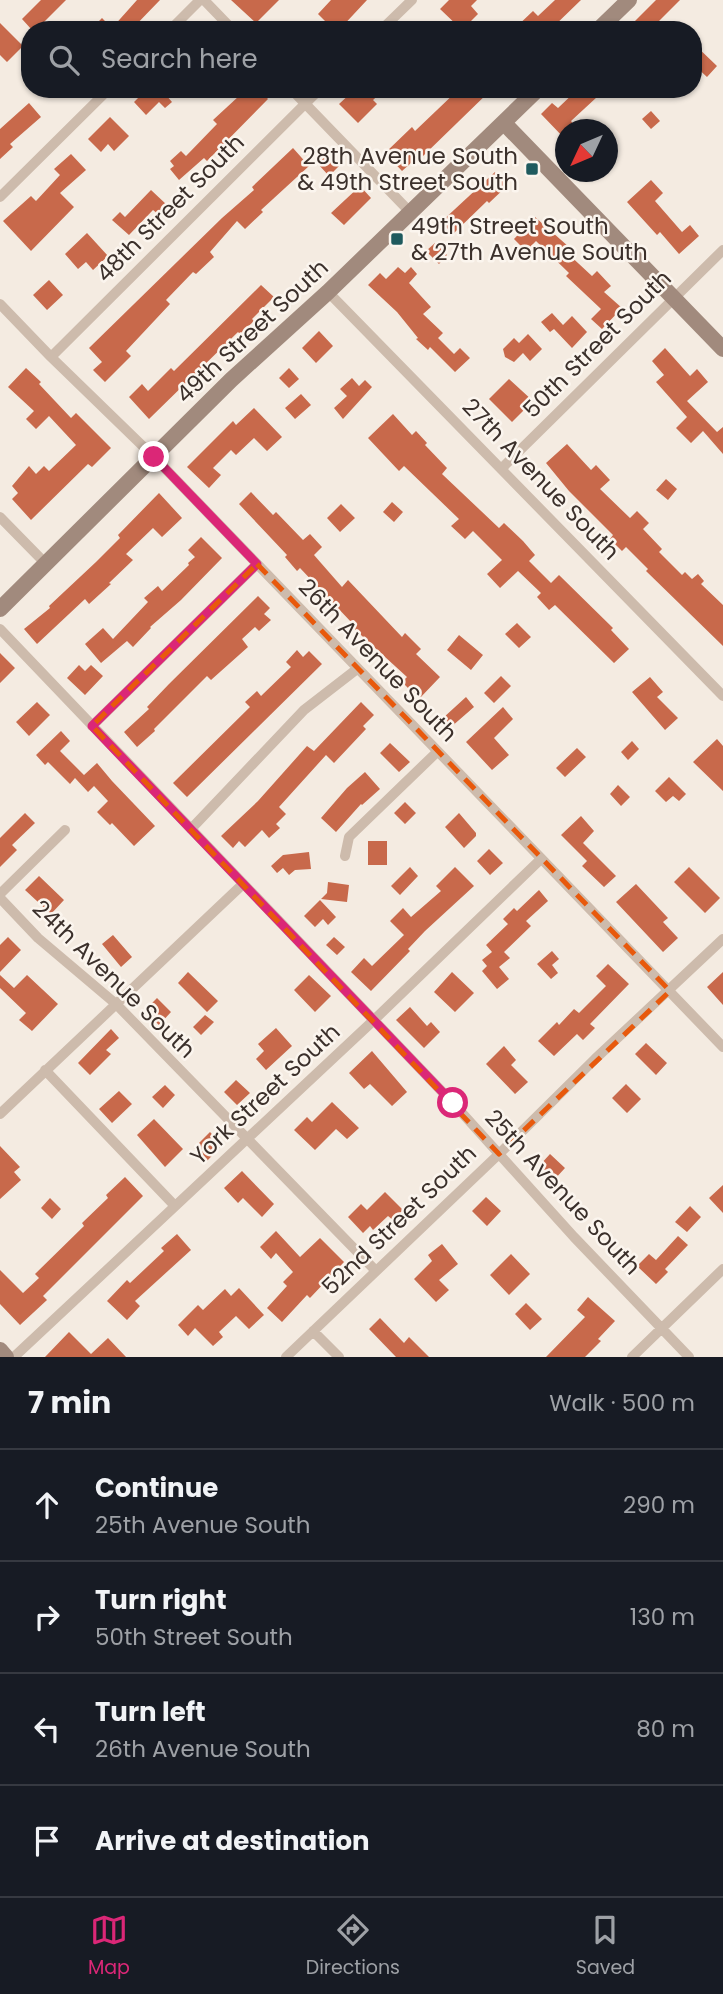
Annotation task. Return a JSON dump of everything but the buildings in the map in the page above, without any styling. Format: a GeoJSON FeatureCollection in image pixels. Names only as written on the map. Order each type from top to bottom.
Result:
{"type":"FeatureCollection","features":[{"type":"Feature","properties":{"kind":"street"},"geometry":{"type":"LineString","coordinates":[[180,21],[202,0],[224,21]]}},
{"type":"Feature","properties":{"kind":"street"},"geometry":{"type":"LineString","coordinates":[[390,21],[412,0]]}},
{"type":"Feature","properties":{"kind":"street"},"geometry":{"type":"LineString","coordinates":[[607,21],[629,0]]}},
{"type":"Feature","properties":{"kind":"street"},"geometry":{"type":"LineString","coordinates":[[0,197],[100,98]]}},
{"type":"Feature","properties":{"kind":"street"},"geometry":{"type":"LineString","coordinates":[[299,98],[410,212]]}},
{"type":"Feature","properties":{"kind":"street","name":"48th Street South"},"geometry":{"type":"LineString","coordinates":[[51,357],[311,98]]}},
{"type":"Feature","properties":{"kind":"street","name":"49th Street South"},"geometry":{"type":"LineString","coordinates":[[0,609],[231,380],[328,292],[529,98]]}},
{"type":"Feature","properties":{"kind":"street"},"geometry":{"type":"LineString","coordinates":[[503,123],[723,349]]}},
{"type":"Feature","properties":{"kind":"street","name":"50th Street South"},"geometry":{"type":"LineString","coordinates":[[501,469],[723,250]]}},
{"type":"Feature","properties":{"kind":"street","name":"27th Avenue South"},"geometry":{"type":"LineString","coordinates":[[328,292],[723,696]]}},
{"type":"Feature","properties":{"kind":"street","name":"26th Avenue South"},"geometry":{"type":"LineString","coordinates":[[0,304],[154,457],[723,1047]]}},
{"type":"Feature","properties":{"kind":"street"},"geometry":{"type":"LineString","coordinates":[[0,517],[46,564]]}},
{"type":"Feature","properties":{"kind":"street"},"geometry":{"type":"LineString","coordinates":[[92,726],[257,564]]}},
{"type":"Feature","properties":{"kind":"street","name":"25th Avenue South"},"geometry":{"type":"LineString","coordinates":[[0,629],[374,1020],[689,1357]]}},
{"type":"Feature","properties":{"kind":"street"},"geometry":{"type":"LineString","coordinates":[[191,829],[304,710],[357,669]]}},
{"type":"Feature","properties":{"kind":"street"},"geometry":{"type":"LineString","coordinates":[[345,856],[349,836],[437,752]]}},
{"type":"Feature","properties":{"kind":"street"},"geometry":{"type":"LineString","coordinates":[[0,896],[65,830]]}},
{"type":"Feature","properties":{"kind":"street","name":"York Street South"},"geometry":{"type":"LineString","coordinates":[[14,1357],[374,1020],[541,859]]}},
{"type":"Feature","properties":{"kind":"street"},"geometry":{"type":"LineString","coordinates":[[0,1114],[243,884]]}},
{"type":"Feature","properties":{"kind":"street","name":"24th Avenue South"},"geometry":{"type":"LineString","coordinates":[[0,896],[38,938],[116,1004],[376,1270]]}},
{"type":"Feature","properties":{"kind":"street","name":"52nd Street South"},"geometry":{"type":"LineString","coordinates":[[286,1357],[723,939]]}},
{"type":"Feature","properties":{"kind":"street"},"geometry":{"type":"LineString","coordinates":[[45,1070],[175,1206]]}},
{"type":"Feature","properties":{"kind":"street"},"geometry":{"type":"LineString","coordinates":[[632,1357],[723,1269]]}},
{"type":"Feature","properties":{"kind":"street"},"geometry":{"type":"LineString","coordinates":[[313,1331],[339,1357]]}},
{"type":"Feature","properties":{"kind":"street"},"geometry":{"type":"LineString","coordinates":[[0,1350],[6,1357]]}},
{"type":"Feature","properties":{"kind":"highlighted area"},"geometry":{"type":"Polygon","coordinates":[[[257,564],[670,991],[499,1154],[92,726],[257,564]]]}},
{"type":"Feature","properties":{"kind":"place","name":"28th Avenue South & 49th Street South"},"geometry":{"type":"Point","coordinates":[532,169]}},
{"type":"Feature","properties":{"kind":"place","name":"49th Street South & 27th Avenue South"},"geometry":{"type":"Point","coordinates":[397,239]}},
{"type":"Feature","properties":{"kind":"route"},"geometry":{"type":"LineString","coordinates":[[154,457],[257,564],[92,726],[453,1103]]}}]}
